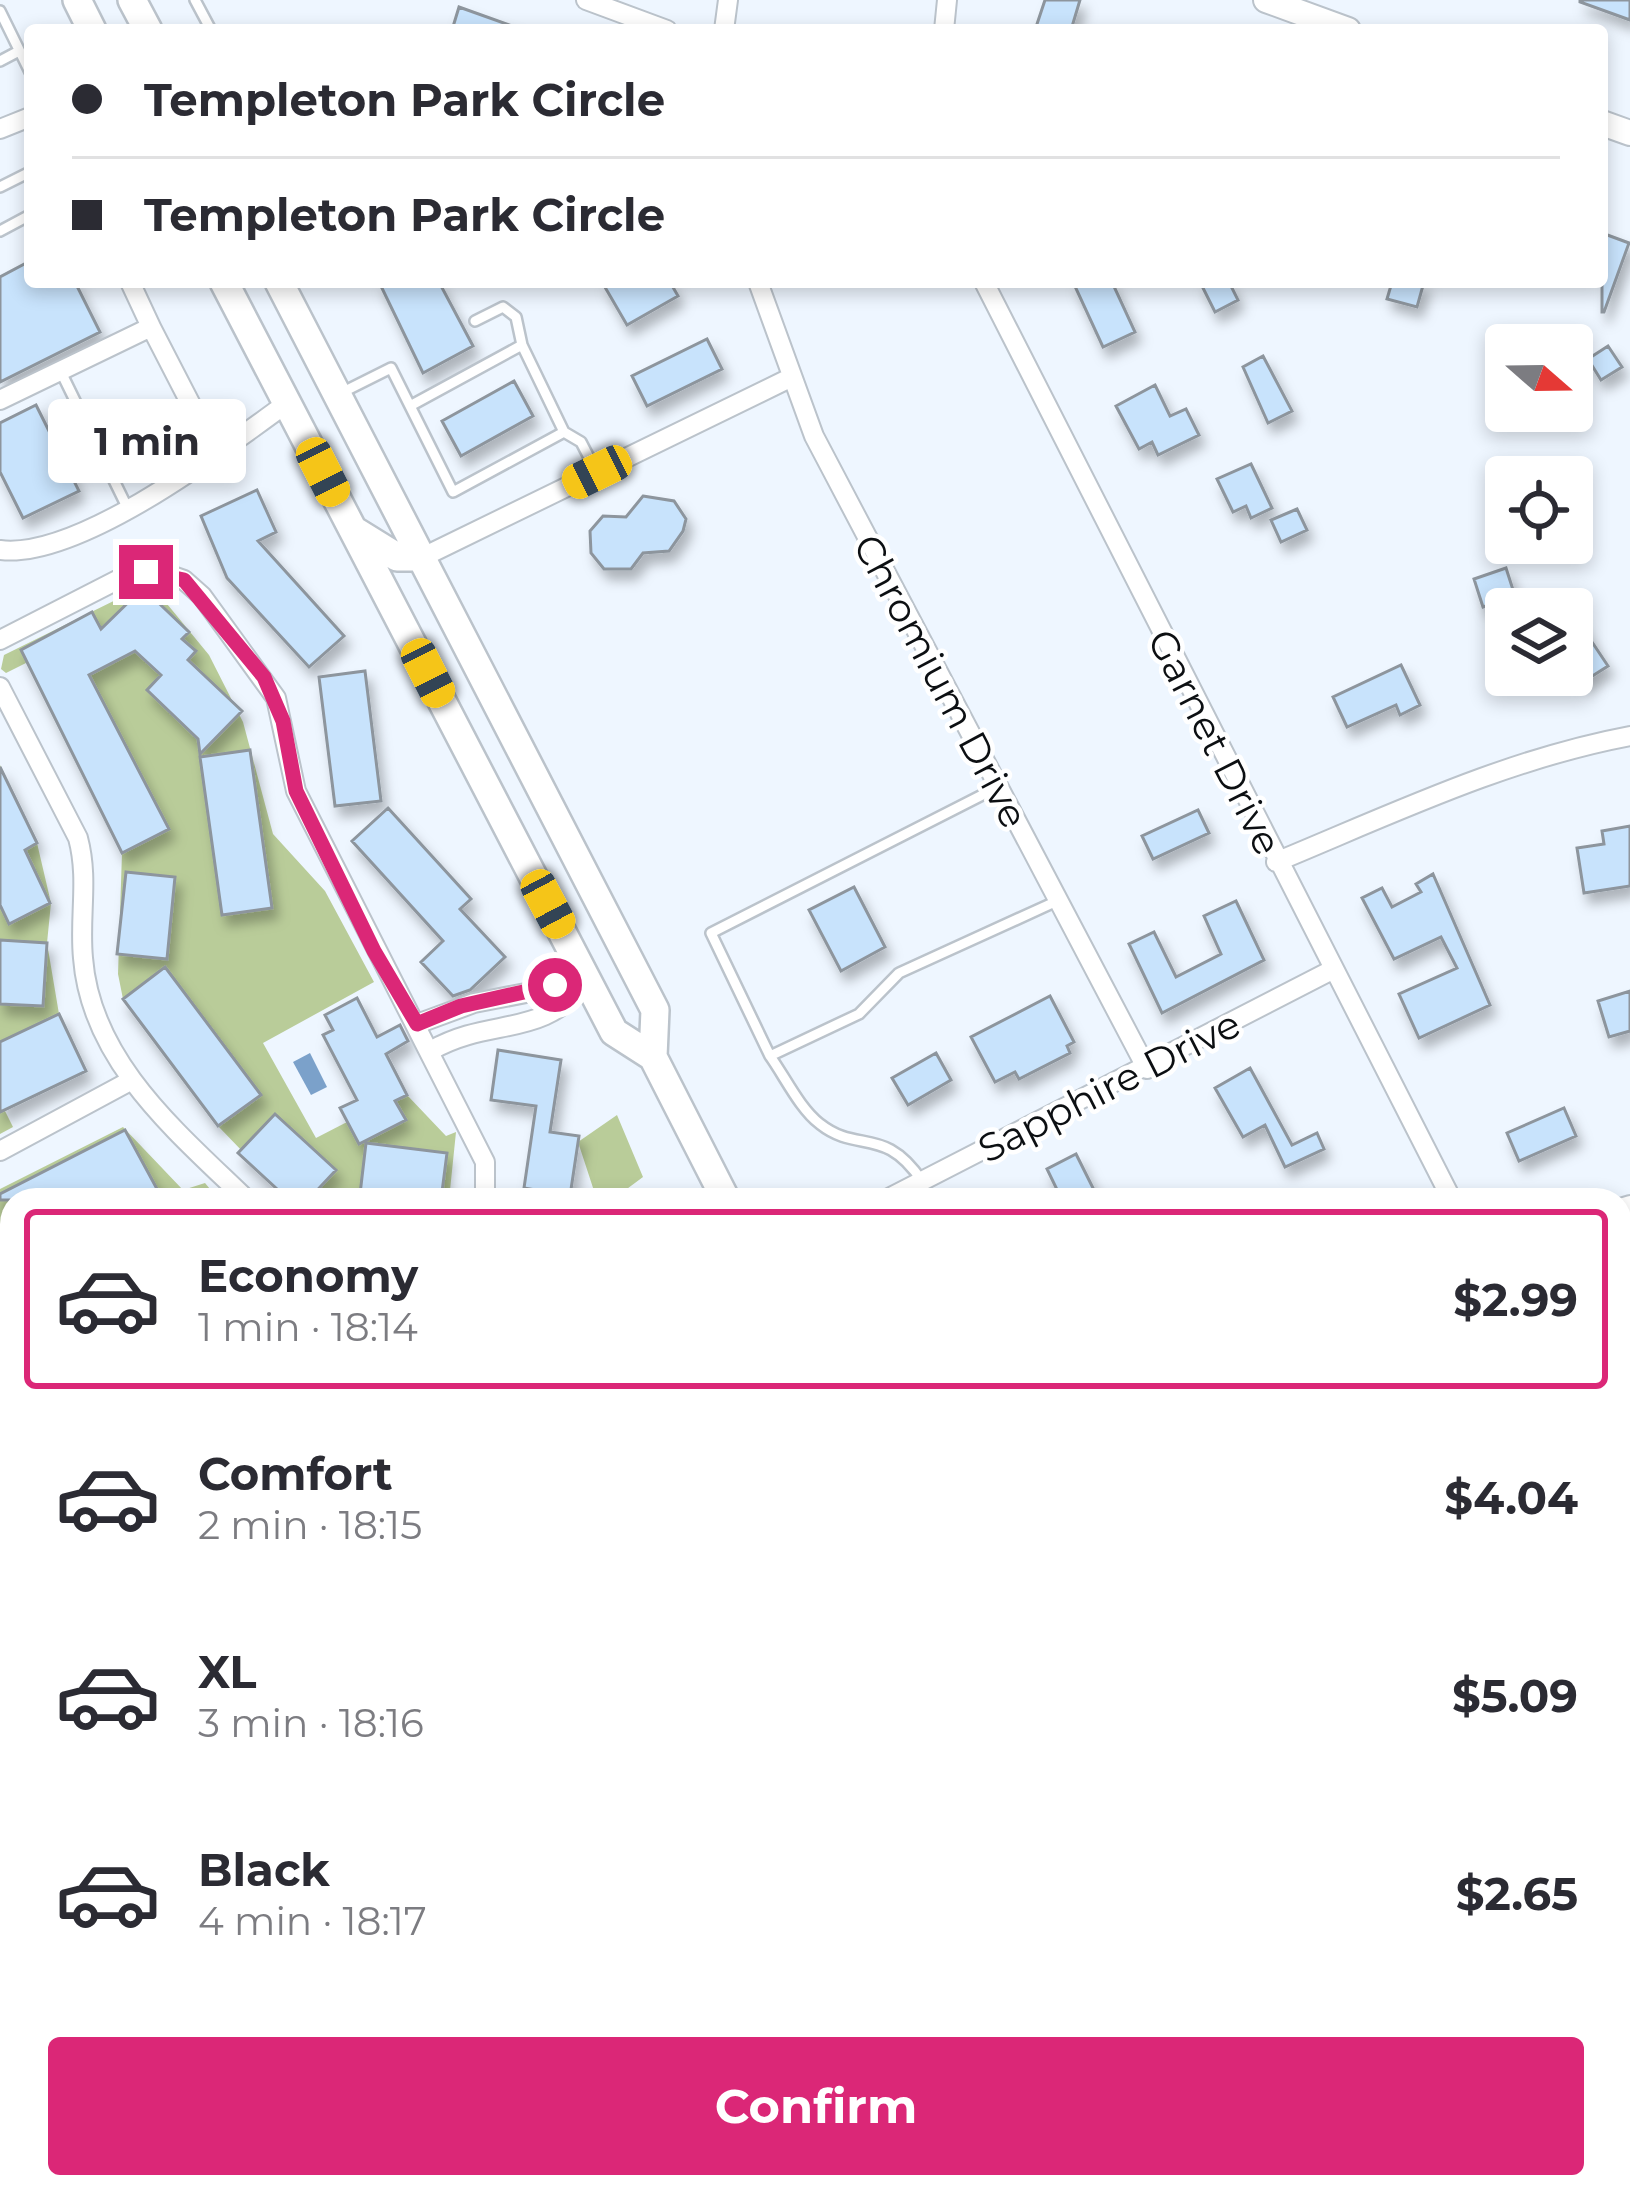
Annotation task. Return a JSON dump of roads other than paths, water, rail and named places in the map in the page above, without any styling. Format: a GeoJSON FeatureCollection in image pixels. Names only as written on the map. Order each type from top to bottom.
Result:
{"type":"FeatureCollection","features":[{"type":"Feature","properties":{"kind":"main road"},"geometry":{"type":"LineString","coordinates":[[227,288],[614,1032],[653,1057]]}},
{"type":"Feature","properties":{"kind":"main road"},"geometry":{"type":"LineString","coordinates":[[282,288],[655,1010],[653,1057],[720,1188]]}},
{"type":"Feature","properties":{"kind":"main road"},"geometry":{"type":"LineString","coordinates":[[352,529],[397,557],[423,557]]}},
{"type":"Feature","properties":{"kind":"street"},"geometry":{"type":"LineString","coordinates":[[586,0],[652,24]]}},
{"type":"Feature","properties":{"kind":"street"},"geometry":{"type":"LineString","coordinates":[[1266,0],[1332,24]]}},
{"type":"Feature","properties":{"kind":"street"},"geometry":{"type":"LineString","coordinates":[[133,288],[217,454]]}},
{"type":"Feature","properties":{"kind":"street","name":"Chromium Drive"},"geometry":{"type":"LineString","coordinates":[[760,288],[814,436],[1147,1069]]}},
{"type":"Feature","properties":{"kind":"street","name":"Garnet Drive"},"geometry":{"type":"LineString","coordinates":[[987,288],[1446,1188]]}},
{"type":"Feature","properties":{"kind":"street"},"geometry":{"type":"LineString","coordinates":[[0,400],[152,327]]}},
{"type":"Feature","properties":{"kind":"street"},"geometry":{"type":"LineString","coordinates":[[423,557],[790,378]]}},
{"type":"Feature","properties":{"kind":"street"},"geometry":{"type":"LineString","coordinates":[[0,550],[26,554],[127,507],[217,454],[287,403]]}},
{"type":"Feature","properties":{"kind":"street"},"geometry":{"type":"LineString","coordinates":[[0,640],[127,575],[164,572],[184,580],[276,698],[296,791],[374,951],[432,1050],[485,1162],[484,1188]]}},
{"type":"Feature","properties":{"kind":"street"},"geometry":{"type":"LineString","coordinates":[[0,687],[78,838],[85,864],[82,957],[88,988],[130,1081],[235,1188]]}},
{"type":"Feature","properties":{"kind":"street"},"geometry":{"type":"LineString","coordinates":[[1276,862],[1467,783],[1584,745],[1630,736]]}},
{"type":"Feature","properties":{"kind":"street","name":"Sapphire Drive"},"geometry":{"type":"LineString","coordinates":[[908,1188],[1332,970]]}},
{"type":"Feature","properties":{"kind":"street"},"geometry":{"type":"LineString","coordinates":[[417,1024],[474,1003],[588,981]]}},
{"type":"Feature","properties":{"kind":"street"},"geometry":{"type":"LineString","coordinates":[[432,1050],[459,1035],[551,1016],[566,1008],[588,981]]}},
{"type":"Feature","properties":{"kind":"street"},"geometry":{"type":"LineString","coordinates":[[0,1151],[130,1081]]}},
{"type":"Feature","properties":{"kind":"lane"},"geometry":{"type":"LineString","coordinates":[[0,11],[5,35],[24,61]]}},
{"type":"Feature","properties":{"kind":"lane"},"geometry":{"type":"LineString","coordinates":[[0,61],[19,51]]}},
{"type":"Feature","properties":{"kind":"lane"},"geometry":{"type":"LineString","coordinates":[[475,321],[503,307],[516,317],[522,345],[564,432],[581,442],[597,472]]}},
{"type":"Feature","properties":{"kind":"lane"},"geometry":{"type":"LineString","coordinates":[[410,406],[522,345]]}},
{"type":"Feature","properties":{"kind":"lane"},"geometry":{"type":"LineString","coordinates":[[338,395],[391,368],[453,492],[564,432]]}},
{"type":"Feature","properties":{"kind":"lane"},"geometry":{"type":"LineString","coordinates":[[61,371],[127,507]]}},
{"type":"Feature","properties":{"kind":"lane"},"geometry":{"type":"LineString","coordinates":[[922,1181],[908,1160],[882,1142],[833,1132],[817,1122],[770,1055],[712,933],[996,788]]}},
{"type":"Feature","properties":{"kind":"lane"},"geometry":{"type":"LineString","coordinates":[[770,1055],[859,1014],[899,973],[1057,901]]}},
{"type":"Feature","properties":{"kind":"water"},"geometry":{"type":"Polygon","coordinates":[[[310,1053],[327,1087],[311,1095],[293,1062],[310,1053]]]}}]}
